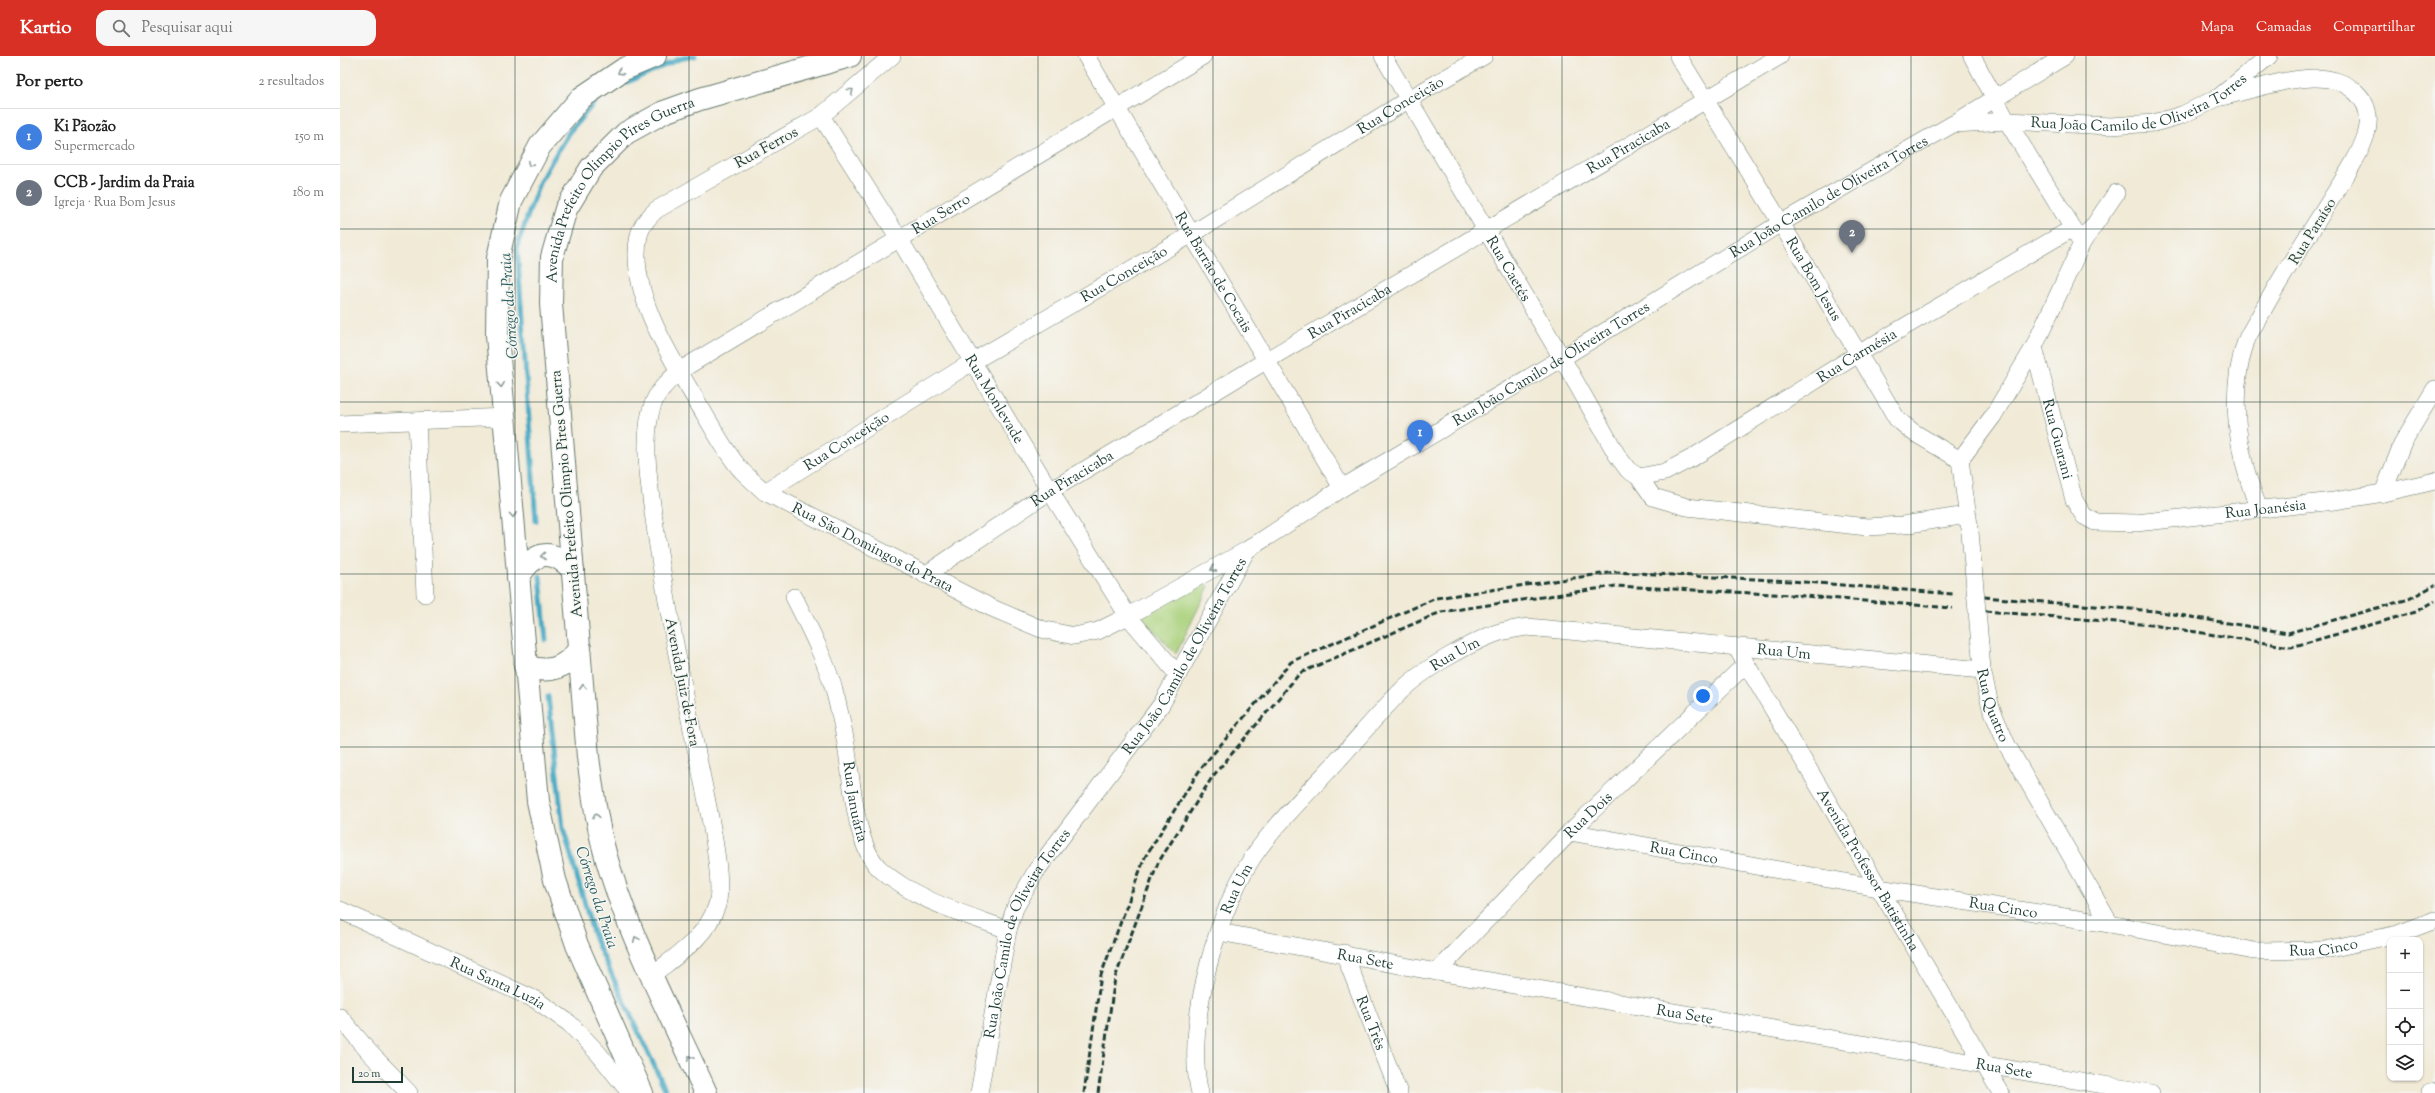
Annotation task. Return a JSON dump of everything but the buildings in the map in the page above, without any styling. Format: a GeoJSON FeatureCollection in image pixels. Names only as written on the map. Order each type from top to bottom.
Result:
{"type":"FeatureCollection","features":[{"type":"Feature","properties":{"kind":"main road"},"geometry":{"type":"LineString","coordinates":[[642,1093],[577,945],[555,880],[538,802],[525,666],[505,417],[496,335],[498,258],[511,201],[540,146],[581,98],[624,69],[655,56]]}},
{"type":"Feature","properties":{"kind":"main road","name":"Avenida Prefeito Olimpio Pires Guerra"},"geometry":{"type":"LineString","coordinates":[[706,1093],[629,925],[609,869],[596,817],[588,757],[550,304],[552,256],[566,209],[591,168],[626,133],[664,112],[700,99],[850,56]]}},
{"type":"Feature","properties":{"kind":"main road"},"geometry":{"type":"LineString","coordinates":[[518,578],[530,560],[540,555],[552,556],[564,560],[573,570]]}},
{"type":"Feature","properties":{"kind":"main road"},"geometry":{"type":"LineString","coordinates":[[525,666],[544,671],[554,670],[564,666],[580,648]]}},
{"type":"Feature","properties":{"kind":"street","name":"Rua Ferros"},"geometry":{"type":"LineString","coordinates":[[639,234],[645,221],[656,210],[821,116],[892,56]]}},
{"type":"Feature","properties":{"kind":"street","name":"Rua Barrão de Cocais"},"geometry":{"type":"LineString","coordinates":[[1086,56],[1342,488]]}},
{"type":"Feature","properties":{"kind":"street","name":"Rua Serro"},"geometry":{"type":"LineString","coordinates":[[679,371],[900,240],[1203,56]]}},
{"type":"Feature","properties":{"kind":"street","name":"Rua Caetés"},"geometry":{"type":"LineString","coordinates":[[1383,56],[1487,230],[1617,455],[1628,470],[1639,477],[1653,497],[1666,503],[1823,523],[1867,527],[1903,525],[1967,515]]}},
{"type":"Feature","properties":{"kind":"street","name":"Rua Conceição"},"geometry":{"type":"LineString","coordinates":[[765,492],[972,362],[1192,234],[1409,100],[1484,56]]}},
{"type":"Feature","properties":{"kind":"street","name":"Rua Bom Jesus"},"geometry":{"type":"LineString","coordinates":[[1678,56],[1781,223],[1897,419],[1918,435],[1960,460]]}},
{"type":"Feature","properties":{"kind":"street","name":"Rua Piracicaba"},"geometry":{"type":"LineString","coordinates":[[925,574],[1050,491],[1267,360],[1780,56]]}},
{"type":"Feature","properties":{"kind":"street"},"geometry":{"type":"LineString","coordinates":[[1972,56],[1996,98],[2007,121],[2082,243]]}},
{"type":"Feature","properties":{"kind":"street"},"geometry":{"type":"LineString","coordinates":[[1953,124],[2066,56]]}},
{"type":"Feature","properties":{"kind":"street","name":"Rua João Camilo de Oliveira Torres"},"geometry":{"type":"LineString","coordinates":[[979,1093],[1008,930],[1015,908],[1036,871],[1161,705],[1247,550],[1342,488],[1562,358],[1781,223],[1953,124],[2007,121],[2111,126],[2154,123],[2182,115],[2219,97],[2269,56]]}},
{"type":"Feature","properties":{"kind":"street","name":"Rua Paraíso"},"geometry":{"type":"LineString","coordinates":[[2219,97],[2313,78],[2337,80],[2355,89],[2367,108],[2366,134],[2356,161],[2269,299],[2246,341],[2237,385],[2238,435],[2248,481],[2259,509]]}},
{"type":"Feature","properties":{"kind":"street","name":"Rua Monlevade"},"geometry":{"type":"LineString","coordinates":[[821,116],[900,240],[1050,491],[1128,616],[1178,675]]}},
{"type":"Feature","properties":{"kind":"street"},"geometry":{"type":"LineString","coordinates":[[1960,460],[1993,416],[2034,347],[2082,243],[2116,192]]}},
{"type":"Feature","properties":{"kind":"street","name":"Rua Carmésia"},"geometry":{"type":"LineString","coordinates":[[1639,477],[1665,472],[1692,458],[1858,354],[2074,228]]}},
{"type":"Feature","properties":{"kind":"street","name":"Rua São Domingos do Prata"},"geometry":{"type":"LineString","coordinates":[[639,234],[637,252],[644,293],[656,326],[679,371],[741,470],[765,492],[992,608],[1042,629],[1074,636],[1098,631],[1247,550]]}},
{"type":"Feature","properties":{"kind":"street","name":"Rua Guarani"},"geometry":{"type":"LineString","coordinates":[[2034,347],[2074,500],[2084,516],[2095,522]]}},
{"type":"Feature","properties":{"kind":"street","name":"Avenida Juiz de Fora"},"geometry":{"type":"LineString","coordinates":[[652,975],[705,930],[717,903],[717,873],[713,832],[664,591],[647,455],[649,424],[653,404],[662,387],[679,371]]}},
{"type":"Feature","properties":{"kind":"street"},"geometry":{"type":"LineString","coordinates":[[2383,493],[2403,442],[2435,389]]}},
{"type":"Feature","properties":{"kind":"street"},"geometry":{"type":"LineString","coordinates":[[340,424],[505,417]]}},
{"type":"Feature","properties":{"kind":"street"},"geometry":{"type":"LineString","coordinates":[[417,420],[425,594]]}},
{"type":"Feature","properties":{"kind":"street","name":"Rua Quatro"},"geometry":{"type":"LineString","coordinates":[[1960,460],[1970,532],[1982,670],[1990,708],[2007,745],[2110,924]]}},
{"type":"Feature","properties":{"kind":"street","name":"Rua Joanésia"},"geometry":{"type":"LineString","coordinates":[[2095,522],[2136,523],[2259,509],[2383,493],[2435,481]]}},
{"type":"Feature","properties":{"kind":"street","name":"Rua Januária"},"geometry":{"type":"LineString","coordinates":[[794,596],[820,650],[836,696],[845,738],[862,839],[878,868],[899,884],[938,903],[1008,930]]}},
{"type":"Feature","properties":{"kind":"street","name":"Rua Um"},"geometry":{"type":"LineString","coordinates":[[1200,1093],[1196,1080],[1195,1041],[1201,999],[1219,932],[1236,888],[1259,847],[1402,690],[1452,654],[1495,633],[1528,627],[1564,628],[1736,647],[1982,670]]}},
{"type":"Feature","properties":{"kind":"street","name":"Avenida Professor Batistinha"},"geometry":{"type":"LineString","coordinates":[[1736,647],[2001,1093]]}},
{"type":"Feature","properties":{"kind":"street","name":"Rua Dois"},"geometry":{"type":"LineString","coordinates":[[1437,972],[1570,832],[1746,664]]}},
{"type":"Feature","properties":{"kind":"street","name":"Rua Cinco"},"geometry":{"type":"LineString","coordinates":[[1570,832],[1878,888],[2110,924],[2262,951],[2325,950],[2398,934],[2435,920]]}},
{"type":"Feature","properties":{"kind":"street","name":"Rua Santa Luzia"},"geometry":{"type":"LineString","coordinates":[[340,910],[536,1000],[569,1023],[598,1053],[630,1093]]}},
{"type":"Feature","properties":{"kind":"street","name":"Rua Sete"},"geometry":{"type":"LineString","coordinates":[[1219,932],[1437,972],[2151,1093]]}},
{"type":"Feature","properties":{"kind":"street","name":"Rua Três"},"geometry":{"type":"LineString","coordinates":[[1344,954],[1399,1093]]}},
{"type":"Feature","properties":{"kind":"street"},"geometry":{"type":"LineString","coordinates":[[340,1017],[369,1052],[409,1093]]}},
{"type":"Feature","properties":{"kind":"street"},"geometry":{"type":"LineString","coordinates":[[2430,1093],[2435,1091]]}},
{"type":"Feature","properties":{"kind":"green space"},"geometry":{"type":"Polygon","coordinates":[[[1204,582],[1209,586],[1176,654],[1140,616],[1204,582]]]}},
{"type":"Feature","properties":{"kind":"waterway","name":"Córrego da Praia"},"geometry":{"type":"LineString","coordinates":[[610,90],[679,59],[695,56]]}},
{"type":"Feature","properties":{"kind":"waterway","name":"Córrego da Praia"},"geometry":{"type":"LineString","coordinates":[[536,521],[517,246],[540,181],[569,132],[600,96]]}},
{"type":"Feature","properties":{"kind":"waterway","name":"Córrego da Praia"},"geometry":{"type":"LineString","coordinates":[[540,576],[546,640]]}},
{"type":"Feature","properties":{"kind":"waterway","name":"Córrego da Praia"},"geometry":{"type":"LineString","coordinates":[[548,696],[563,828],[595,939],[667,1093]]}},
{"type":"Feature","properties":{"kind":"railway"},"geometry":{"type":"LineString","coordinates":[[1084,1093],[1101,975],[1145,857],[1201,768],[1291,662],[1436,598],[1615,572],[1792,581],[1953,594]]}},
{"type":"Feature","properties":{"kind":"railway"},"geometry":{"type":"LineString","coordinates":[[1984,597],[2155,611],[2288,633],[2409,599],[2435,585]]}},
{"type":"Feature","properties":{"kind":"railway"},"geometry":{"type":"LineString","coordinates":[[1098,1093],[1115,978],[1158,863],[1213,776],[1300,673],[1441,612],[1616,586],[1791,595],[1952,608]]}},
{"type":"Feature","properties":{"kind":"railway"},"geometry":{"type":"LineString","coordinates":[[1985,611],[2152,625],[2291,647],[2416,612],[2435,601]]}},
{"type":"Feature","properties":{"kind":"place","name":"CCB - Jardim da Praia"},"geometry":{"type":"Point","coordinates":[1852,253]}},
{"type":"Feature","properties":{"kind":"place","name":"Ki Pãozão"},"geometry":{"type":"Point","coordinates":[1420,453]}}]}
